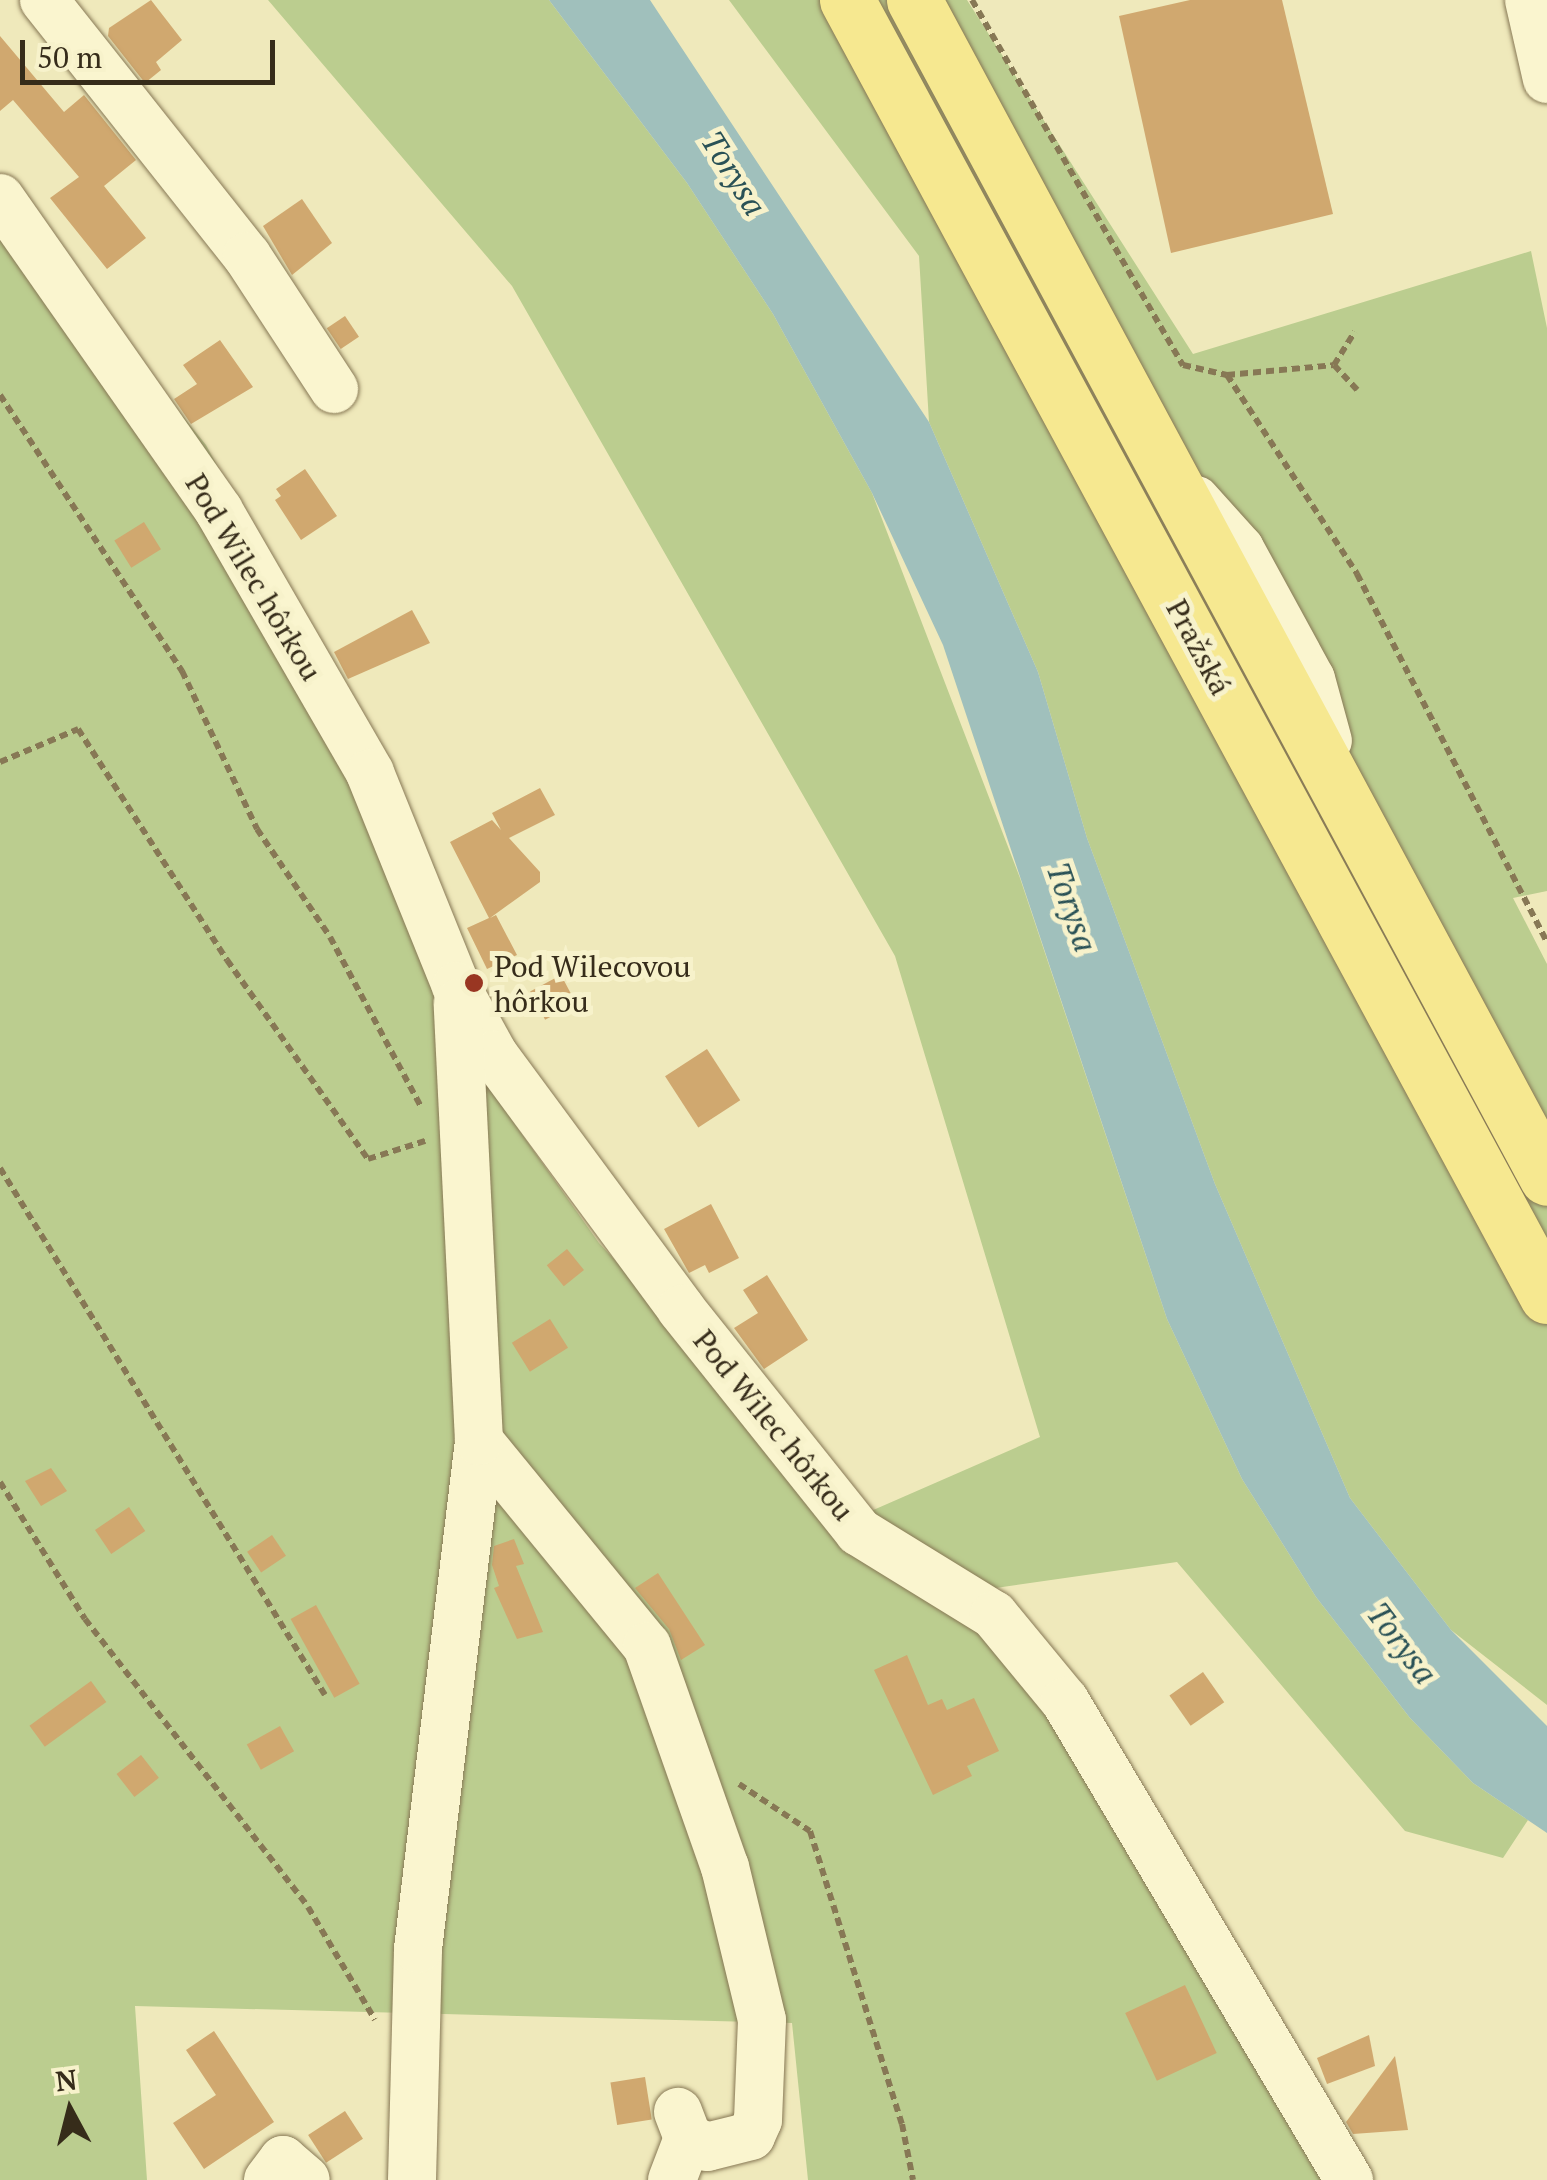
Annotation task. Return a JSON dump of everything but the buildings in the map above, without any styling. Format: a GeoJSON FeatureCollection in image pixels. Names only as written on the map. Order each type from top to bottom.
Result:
{"type":"FeatureCollection","features":[{"type":"Feature","properties":{"kind":"main road","name":"Pražská"},"geometry":{"type":"LineString","coordinates":[[847,0],[1126,509],[1547,1296]]}},
{"type":"Feature","properties":{"kind":"main road","name":"Pražská"},"geometry":{"type":"LineString","coordinates":[[914,0],[1547,1178]]}},
{"type":"Feature","properties":{"kind":"street"},"geometry":{"type":"LineString","coordinates":[[44,0],[247,256],[334,389]]}},
{"type":"Feature","properties":{"kind":"street"},"geometry":{"type":"LineString","coordinates":[[1528,0],[1547,79]]}},
{"type":"Feature","properties":{"kind":"street","name":"Pod Wilec hôrkou"},"geometry":{"type":"LineString","coordinates":[[0,198],[247,560],[370,773],[456,986],[494,1055],[681,1310],[859,1532],[994,1615],[1065,1700],[1349,2180]]}},
{"type":"Feature","properties":{"kind":"street","name":"Pod Wilec hôrkou"},"geometry":{"type":"LineString","coordinates":[[412,2180],[418,1949],[479,1441],[472,1194],[456,986]]}},
{"type":"Feature","properties":{"kind":"street"},"geometry":{"type":"LineString","coordinates":[[479,1441],[647,1646],[725,1867],[762,2020],[758,2120],[752,2136],[729,2146],[679,2143]]}},
{"type":"Feature","properties":{"kind":"street"},"geometry":{"type":"LineString","coordinates":[[268,2180],[283,2160],[306,2180]]}},
{"type":"Feature","properties":{"kind":"path"},"geometry":{"type":"LineString","coordinates":[[972,0],[1183,365],[1227,375],[1334,364]]}},
{"type":"Feature","properties":{"kind":"path"},"geometry":{"type":"LineString","coordinates":[[1334,364],[1355,332]]}},
{"type":"Feature","properties":{"kind":"path"},"geometry":{"type":"LineString","coordinates":[[1334,364],[1356,390]]}},
{"type":"Feature","properties":{"kind":"path"},"geometry":{"type":"LineString","coordinates":[[1227,375],[1357,574],[1547,942]]}},
{"type":"Feature","properties":{"kind":"path"},"geometry":{"type":"LineString","coordinates":[[0,395],[182,671],[257,829],[330,937],[408,1077],[434,1138],[368,1159],[227,960],[78,728],[0,762]]}},
{"type":"Feature","properties":{"kind":"path"},"geometry":{"type":"LineString","coordinates":[[0,1168],[325,1696]]}},
{"type":"Feature","properties":{"kind":"path"},"geometry":{"type":"LineString","coordinates":[[0,1482],[85,1618],[308,1907],[378,2025],[415,2059]]}},
{"type":"Feature","properties":{"kind":"path"},"geometry":{"type":"LineString","coordinates":[[693,1776],[741,1784],[810,1831],[902,2124],[913,2180]]}},
{"type":"Feature","properties":{"kind":"green space"},"geometry":{"type":"Polygon","coordinates":[[[268,0],[549,0],[687,183],[773,314],[872,493],[1020,878],[1167,1319],[1242,1479],[1316,1597],[1410,1718],[1473,1783],[1528,1820],[1503,1858],[1405,1831],[1177,1562],[982,1590],[1334,2180],[808,2180],[792,2023],[135,2006],[147,2180],[0,2180],[0,190],[206,445],[435,868],[442,974],[454,1019],[514,1123],[599,1243],[855,1518],[1040,1437],[895,956],[512,286],[268,0]]]}},
{"type":"Feature","properties":{"kind":"green space"},"geometry":{"type":"Polygon","coordinates":[[[729,0],[967,0],[1193,354],[1531,251],[1547,328],[1547,891],[1513,898],[1547,964],[1547,1705],[1451,1630],[1350,1498],[1215,1184],[1087,838],[1038,672],[929,422],[919,256],[729,0]]]}},
{"type":"Feature","properties":{"kind":"water","name":"Torysa"},"geometry":{"type":"Polygon","coordinates":[[[549,0],[650,0],[929,422],[1038,672],[1087,838],[1215,1184],[1350,1498],[1451,1630],[1547,1726],[1547,1833],[1473,1783],[1410,1718],[1316,1597],[1242,1479],[1167,1319],[943,645],[872,493],[773,314],[687,183],[549,0]]]}},
{"type":"Feature","properties":{"kind":"place","name":"Pod Wilecovou hôrkou"},"geometry":{"type":"Point","coordinates":[474,983]}}]}
